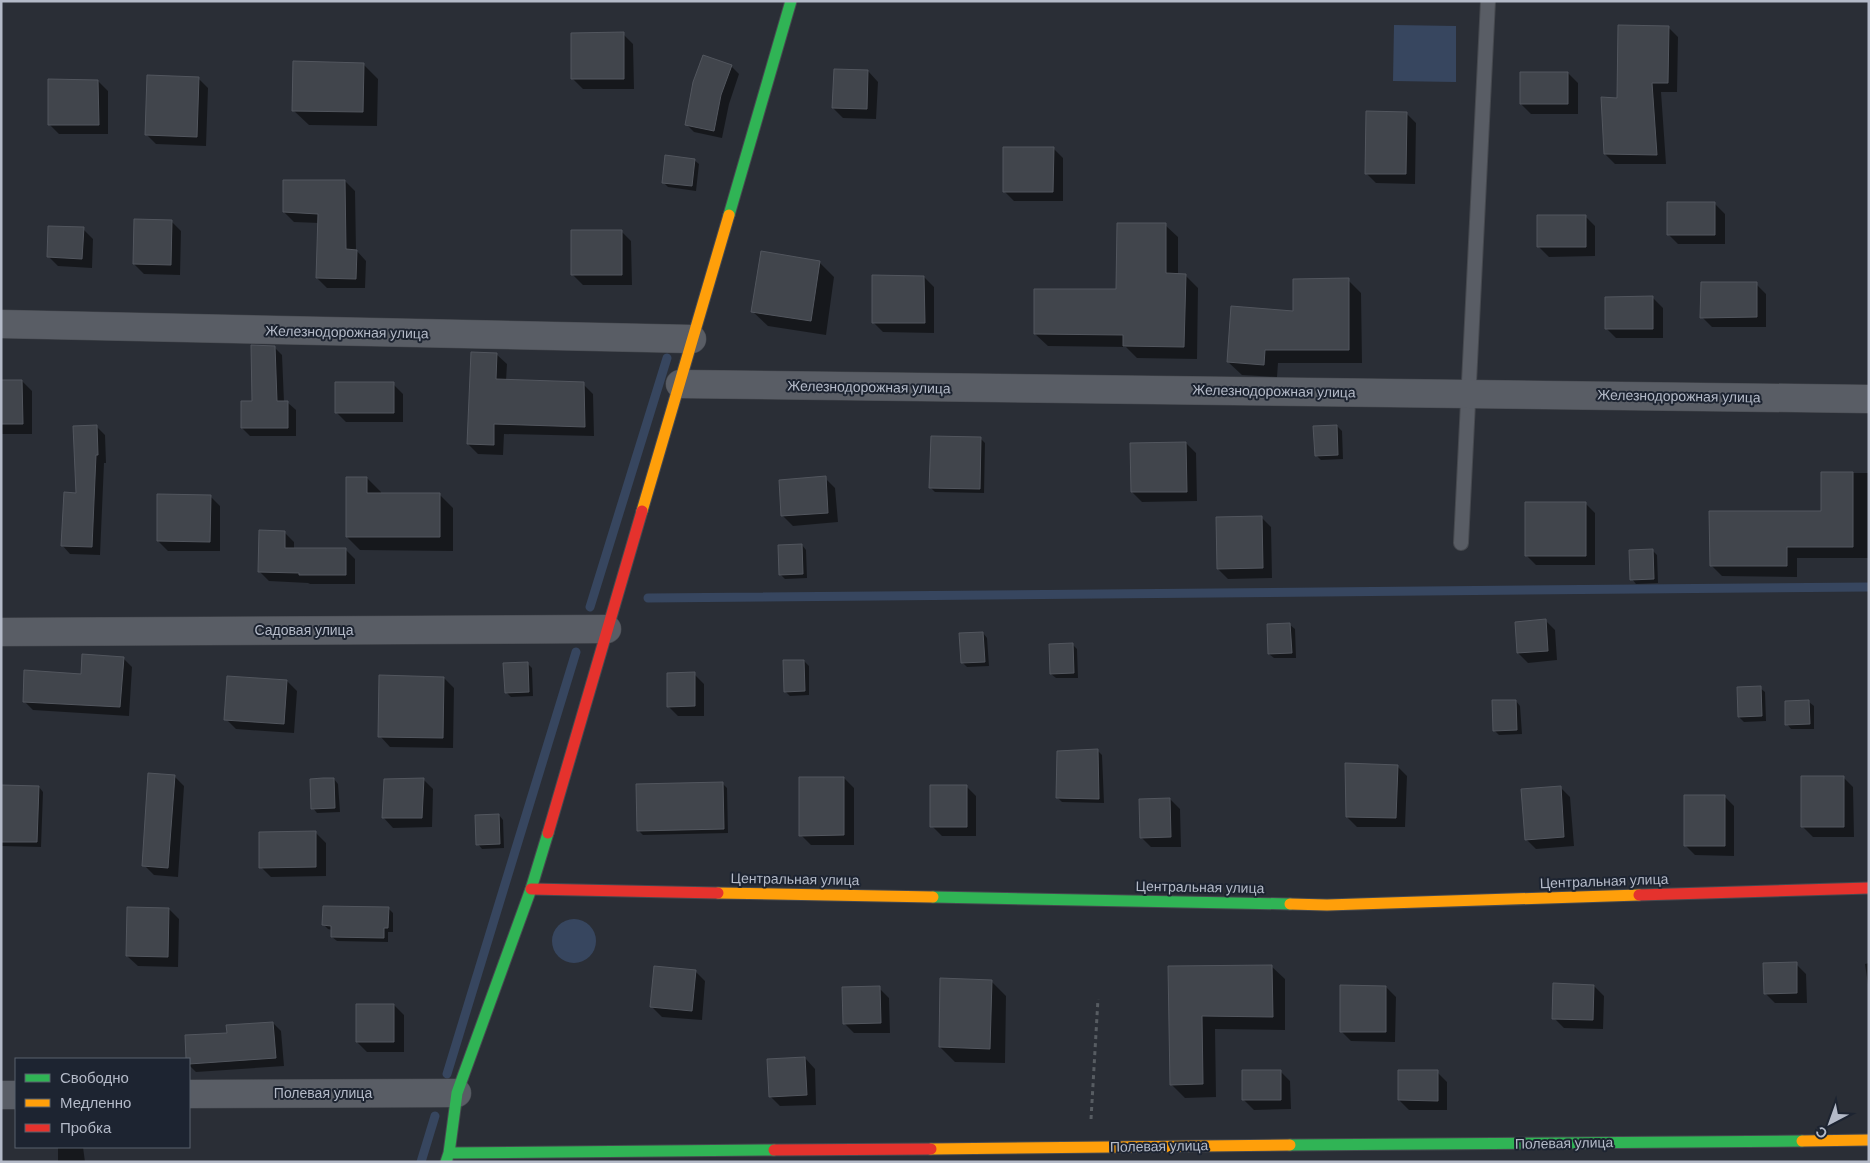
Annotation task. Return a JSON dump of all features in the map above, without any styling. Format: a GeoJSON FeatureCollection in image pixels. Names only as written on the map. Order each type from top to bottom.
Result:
{"type":"FeatureCollection","features":[{"type":"Feature","properties":{"kind":"street"},"geometry":{"type":"LineString","coordinates":[[448,1157],[457,1093],[531,888],[791,1]]}},
{"type":"Feature","properties":{"kind":"street","name":"Железнодорожная улица"},"geometry":{"type":"LineString","coordinates":[[1,324],[692,339]]}},
{"type":"Feature","properties":{"kind":"street","name":"Железнодорожная улица"},"geometry":{"type":"LineString","coordinates":[[680,384],[1869,399]]}},
{"type":"Feature","properties":{"kind":"street","name":"Садовая улица"},"geometry":{"type":"LineString","coordinates":[[1,632],[607,629]]}},
{"type":"Feature","properties":{"kind":"street","name":"Центральная улица"},"geometry":{"type":"LineString","coordinates":[[531,888],[1327,905],[1869,888]]}},
{"type":"Feature","properties":{"kind":"street","name":"Полевая улица"},"geometry":{"type":"LineString","coordinates":[[190,1094],[457,1093]]}},
{"type":"Feature","properties":{"kind":"street"},"geometry":{"type":"LineString","coordinates":[[1,1095],[15,1095]]}},
{"type":"Feature","properties":{"kind":"street","name":"Полевая улица"},"geometry":{"type":"LineString","coordinates":[[448,1157],[1090,1147],[1869,1140]]}},
{"type":"Feature","properties":{"kind":"lane"},"geometry":{"type":"LineString","coordinates":[[1461,543],[1488,1]]}},
{"type":"Feature","properties":{"kind":"path"},"geometry":{"type":"LineString","coordinates":[[1090,1147],[1098,999]]}},
{"type":"Feature","properties":{"kind":"water"},"geometry":{"type":"Polygon","coordinates":[[[1394,25],[1456,26],[1456,82],[1393,81],[1394,25]]]}},
{"type":"Feature","properties":{"kind":"water"},"geometry":{"type":"Polygon","coordinates":[[[578,919],[590,925],[595,932],[595,950],[590,957],[583,962],[570,963],[558,957],[553,950],[552,937],[558,925],[565,920],[578,919]]]}},
{"type":"Feature","properties":{"kind":"building"},"geometry":{"type":"Polygon","coordinates":[[[1618,25],[1669,26],[1668,83],[1652,83],[1657,155],[1604,154],[1601,97],[1617,98],[1618,25]]]}},
{"type":"Feature","properties":{"kind":"building"},"geometry":{"type":"Polygon","coordinates":[[[624,32],[624,79],[571,79],[571,33],[624,32]]]}},
{"type":"Feature","properties":{"kind":"building"},"geometry":{"type":"Polygon","coordinates":[[[703,55],[732,65],[721,95],[714,131],[685,125],[693,82],[703,55]]]}},
{"type":"Feature","properties":{"kind":"building"},"geometry":{"type":"Polygon","coordinates":[[[293,61],[364,63],[363,112],[292,111],[293,61]]]}},
{"type":"Feature","properties":{"kind":"building"},"geometry":{"type":"Polygon","coordinates":[[[834,69],[868,70],[867,109],[832,108],[834,69]]]}},
{"type":"Feature","properties":{"kind":"building"},"geometry":{"type":"Polygon","coordinates":[[[1520,72],[1568,72],[1568,104],[1520,104],[1520,72]]]}},
{"type":"Feature","properties":{"kind":"building"},"geometry":{"type":"Polygon","coordinates":[[[147,75],[199,77],[197,137],[145,135],[147,75]]]}},
{"type":"Feature","properties":{"kind":"building"},"geometry":{"type":"Polygon","coordinates":[[[48,79],[98,80],[99,125],[48,125],[48,79]]]}},
{"type":"Feature","properties":{"kind":"building"},"geometry":{"type":"Polygon","coordinates":[[[1366,111],[1407,112],[1406,174],[1365,174],[1366,111]]]}},
{"type":"Feature","properties":{"kind":"building"},"geometry":{"type":"Polygon","coordinates":[[[1003,147],[1054,147],[1053,192],[1003,192],[1003,147]]]}},
{"type":"Feature","properties":{"kind":"building"},"geometry":{"type":"Polygon","coordinates":[[[665,155],[695,159],[692,186],[662,183],[665,155]]]}},
{"type":"Feature","properties":{"kind":"building"},"geometry":{"type":"Polygon","coordinates":[[[283,180],[345,180],[346,249],[357,250],[356,279],[316,278],[318,214],[283,212],[283,180]]]}},
{"type":"Feature","properties":{"kind":"building"},"geometry":{"type":"Polygon","coordinates":[[[1667,202],[1715,202],[1715,235],[1667,235],[1667,202]]]}},
{"type":"Feature","properties":{"kind":"building"},"geometry":{"type":"Polygon","coordinates":[[[1537,215],[1586,215],[1586,247],[1537,247],[1537,215]]]}},
{"type":"Feature","properties":{"kind":"building"},"geometry":{"type":"Polygon","coordinates":[[[134,219],[172,220],[171,265],[133,264],[134,219]]]}},
{"type":"Feature","properties":{"kind":"building"},"geometry":{"type":"Polygon","coordinates":[[[1117,223],[1166,223],[1166,273],[1186,274],[1184,347],[1123,346],[1123,335],[1034,334],[1034,289],[1116,289],[1117,223]]]}},
{"type":"Feature","properties":{"kind":"building"},"geometry":{"type":"Polygon","coordinates":[[[48,226],[84,227],[82,259],[47,257],[48,226]]]}},
{"type":"Feature","properties":{"kind":"building"},"geometry":{"type":"Polygon","coordinates":[[[571,230],[622,230],[622,275],[571,275],[571,230]]]}},
{"type":"Feature","properties":{"kind":"building"},"geometry":{"type":"Polygon","coordinates":[[[761,251],[820,261],[811,321],[751,312],[761,251]]]}},
{"type":"Feature","properties":{"kind":"building"},"geometry":{"type":"Polygon","coordinates":[[[872,275],[924,276],[925,323],[872,323],[872,275]]]}},
{"type":"Feature","properties":{"kind":"building"},"geometry":{"type":"Polygon","coordinates":[[[1349,278],[1349,350],[1265,350],[1264,365],[1227,362],[1231,306],[1293,311],[1293,279],[1349,278]]]}},
{"type":"Feature","properties":{"kind":"building"},"geometry":{"type":"Polygon","coordinates":[[[1701,282],[1757,282],[1757,317],[1700,318],[1701,282]]]}},
{"type":"Feature","properties":{"kind":"building"},"geometry":{"type":"Polygon","coordinates":[[[1653,296],[1653,329],[1605,329],[1605,297],[1653,296]]]}},
{"type":"Feature","properties":{"kind":"building"},"geometry":{"type":"Polygon","coordinates":[[[251,345],[275,346],[277,401],[288,401],[288,428],[241,428],[241,401],[252,401],[251,345]]]}},
{"type":"Feature","properties":{"kind":"building"},"geometry":{"type":"Polygon","coordinates":[[[471,352],[497,353],[496,379],[584,382],[585,427],[494,424],[494,445],[467,444],[471,352]]]}},
{"type":"Feature","properties":{"kind":"building"},"geometry":{"type":"Polygon","coordinates":[[[1,380],[22,380],[23,424],[1,424],[1,380]]]}},
{"type":"Feature","properties":{"kind":"building"},"geometry":{"type":"Polygon","coordinates":[[[335,382],[394,382],[394,413],[335,413],[335,382]]]}},
{"type":"Feature","properties":{"kind":"building"},"geometry":{"type":"Polygon","coordinates":[[[97,425],[98,455],[96,455],[92,547],[61,546],[64,492],[76,493],[73,426],[97,425]]]}},
{"type":"Feature","properties":{"kind":"building"},"geometry":{"type":"Polygon","coordinates":[[[1337,425],[1338,455],[1315,456],[1313,426],[1337,425]]]}},
{"type":"Feature","properties":{"kind":"building"},"geometry":{"type":"Polygon","coordinates":[[[931,436],[981,437],[980,489],[929,488],[931,436]]]}},
{"type":"Feature","properties":{"kind":"building"},"geometry":{"type":"Polygon","coordinates":[[[1186,442],[1187,492],[1131,492],[1130,443],[1186,442]]]}},
{"type":"Feature","properties":{"kind":"building"},"geometry":{"type":"Polygon","coordinates":[[[1821,472],[1853,472],[1853,547],[1787,547],[1787,566],[1710,566],[1709,511],[1821,511],[1821,472]]]}},
{"type":"Feature","properties":{"kind":"building"},"geometry":{"type":"Polygon","coordinates":[[[826,476],[828,513],[781,516],[779,480],[826,476]]]}},
{"type":"Feature","properties":{"kind":"building"},"geometry":{"type":"Polygon","coordinates":[[[346,477],[367,477],[367,493],[440,493],[440,537],[346,537],[346,477]]]}},
{"type":"Feature","properties":{"kind":"building"},"geometry":{"type":"Polygon","coordinates":[[[157,494],[211,495],[210,542],[157,541],[157,494]]]}},
{"type":"Feature","properties":{"kind":"building"},"geometry":{"type":"Polygon","coordinates":[[[1525,502],[1586,502],[1586,556],[1525,556],[1525,502]]]}},
{"type":"Feature","properties":{"kind":"building"},"geometry":{"type":"Polygon","coordinates":[[[1262,516],[1263,568],[1217,569],[1216,517],[1262,516]]]}},
{"type":"Feature","properties":{"kind":"building"},"geometry":{"type":"Polygon","coordinates":[[[259,530],[285,531],[285,548],[346,548],[346,575],[299,575],[299,573],[258,572],[259,530]]]}},
{"type":"Feature","properties":{"kind":"building"},"geometry":{"type":"Polygon","coordinates":[[[802,544],[803,574],[779,575],[778,545],[802,544]]]}},
{"type":"Feature","properties":{"kind":"building"},"geometry":{"type":"Polygon","coordinates":[[[1653,549],[1654,579],[1630,580],[1629,550],[1653,549]]]}},
{"type":"Feature","properties":{"kind":"building"},"geometry":{"type":"Polygon","coordinates":[[[1546,619],[1548,651],[1517,653],[1515,622],[1546,619]]]}},
{"type":"Feature","properties":{"kind":"building"},"geometry":{"type":"Polygon","coordinates":[[[1290,623],[1292,653],[1268,654],[1267,624],[1290,623]]]}},
{"type":"Feature","properties":{"kind":"building"},"geometry":{"type":"Polygon","coordinates":[[[983,632],[985,662],[961,663],[959,633],[983,632]]]}},
{"type":"Feature","properties":{"kind":"building"},"geometry":{"type":"Polygon","coordinates":[[[1073,643],[1074,673],[1050,674],[1049,644],[1073,643]]]}},
{"type":"Feature","properties":{"kind":"building"},"geometry":{"type":"Polygon","coordinates":[[[82,654],[124,657],[120,707],[23,702],[24,670],[81,674],[82,654]]]}},
{"type":"Feature","properties":{"kind":"building"},"geometry":{"type":"Polygon","coordinates":[[[783,660],[804,660],[805,691],[784,692],[783,660]]]}},
{"type":"Feature","properties":{"kind":"building"},"geometry":{"type":"Polygon","coordinates":[[[528,662],[529,692],[505,693],[503,663],[528,662]]]}},
{"type":"Feature","properties":{"kind":"building"},"geometry":{"type":"Polygon","coordinates":[[[695,672],[695,706],[667,707],[667,673],[695,672]]]}},
{"type":"Feature","properties":{"kind":"building"},"geometry":{"type":"Polygon","coordinates":[[[379,675],[444,677],[443,738],[378,737],[379,675]]]}},
{"type":"Feature","properties":{"kind":"building"},"geometry":{"type":"Polygon","coordinates":[[[227,676],[287,680],[284,724],[224,720],[227,676]]]}},
{"type":"Feature","properties":{"kind":"building"},"geometry":{"type":"Polygon","coordinates":[[[1761,686],[1762,716],[1738,717],[1737,687],[1761,686]]]}},
{"type":"Feature","properties":{"kind":"building"},"geometry":{"type":"Polygon","coordinates":[[[1492,700],[1516,700],[1517,730],[1493,731],[1492,700]]]}},
{"type":"Feature","properties":{"kind":"building"},"geometry":{"type":"Polygon","coordinates":[[[1809,700],[1810,724],[1785,725],[1785,701],[1809,700]]]}},
{"type":"Feature","properties":{"kind":"building"},"geometry":{"type":"Polygon","coordinates":[[[1098,749],[1099,799],[1056,798],[1057,751],[1098,749]]]}},
{"type":"Feature","properties":{"kind":"building"},"geometry":{"type":"Polygon","coordinates":[[[1345,763],[1398,765],[1396,818],[1346,817],[1345,763]]]}},
{"type":"Feature","properties":{"kind":"building"},"geometry":{"type":"Polygon","coordinates":[[[148,773],[175,775],[168,868],[142,866],[148,773]]]}},
{"type":"Feature","properties":{"kind":"building"},"geometry":{"type":"Polygon","coordinates":[[[1801,776],[1844,776],[1844,827],[1801,827],[1801,776]]]}},
{"type":"Feature","properties":{"kind":"building"},"geometry":{"type":"Polygon","coordinates":[[[799,777],[844,777],[844,835],[799,836],[799,777]]]}},
{"type":"Feature","properties":{"kind":"building"},"geometry":{"type":"Polygon","coordinates":[[[334,778],[335,808],[311,809],[310,779],[334,778]]]}},
{"type":"Feature","properties":{"kind":"building"},"geometry":{"type":"Polygon","coordinates":[[[424,778],[422,818],[382,818],[384,779],[424,778]]]}},
{"type":"Feature","properties":{"kind":"building"},"geometry":{"type":"Polygon","coordinates":[[[723,782],[724,829],[637,831],[636,784],[723,782]]]}},
{"type":"Feature","properties":{"kind":"building"},"geometry":{"type":"Polygon","coordinates":[[[1,785],[39,786],[37,842],[1,842],[1,785]]]}},
{"type":"Feature","properties":{"kind":"building"},"geometry":{"type":"Polygon","coordinates":[[[930,785],[967,785],[967,827],[930,827],[930,785]]]}},
{"type":"Feature","properties":{"kind":"building"},"geometry":{"type":"Polygon","coordinates":[[[1561,786],[1564,837],[1525,840],[1521,789],[1561,786]]]}},
{"type":"Feature","properties":{"kind":"building"},"geometry":{"type":"Polygon","coordinates":[[[1684,795],[1725,795],[1725,846],[1684,846],[1684,795]]]}},
{"type":"Feature","properties":{"kind":"building"},"geometry":{"type":"Polygon","coordinates":[[[1170,798],[1171,837],[1140,838],[1139,799],[1170,798]]]}},
{"type":"Feature","properties":{"kind":"building"},"geometry":{"type":"Polygon","coordinates":[[[499,814],[500,844],[476,845],[475,815],[499,814]]]}},
{"type":"Feature","properties":{"kind":"building"},"geometry":{"type":"Polygon","coordinates":[[[316,831],[316,867],[259,868],[259,832],[316,831]]]}},
{"type":"Feature","properties":{"kind":"building"},"geometry":{"type":"Polygon","coordinates":[[[323,906],[389,907],[388,928],[384,928],[384,938],[331,937],[331,926],[322,925],[323,906]]]}},
{"type":"Feature","properties":{"kind":"building"},"geometry":{"type":"Polygon","coordinates":[[[127,907],[169,908],[168,957],[126,956],[127,907]]]}},
{"type":"Feature","properties":{"kind":"building"},"geometry":{"type":"Polygon","coordinates":[[[1797,962],[1797,993],[1764,994],[1763,963],[1797,962]]]}},
{"type":"Feature","properties":{"kind":"building"},"geometry":{"type":"Polygon","coordinates":[[[1272,965],[1273,1017],[1202,1016],[1203,1084],[1170,1085],[1168,966],[1272,965]]]}},
{"type":"Feature","properties":{"kind":"building"},"geometry":{"type":"Polygon","coordinates":[[[654,966],[696,970],[692,1011],[650,1007],[654,966]]]}},
{"type":"Feature","properties":{"kind":"building"},"geometry":{"type":"Polygon","coordinates":[[[940,978],[992,980],[990,1049],[939,1047],[940,978]]]}},
{"type":"Feature","properties":{"kind":"building"},"geometry":{"type":"Polygon","coordinates":[[[1553,983],[1594,985],[1593,1020],[1552,1019],[1553,983]]]}},
{"type":"Feature","properties":{"kind":"building"},"geometry":{"type":"Polygon","coordinates":[[[1340,985],[1386,986],[1386,1032],[1340,1032],[1340,985]]]}},
{"type":"Feature","properties":{"kind":"building"},"geometry":{"type":"Polygon","coordinates":[[[880,986],[881,1023],[843,1024],[842,987],[880,986]]]}},
{"type":"Feature","properties":{"kind":"building"},"geometry":{"type":"Polygon","coordinates":[[[356,1004],[394,1004],[394,1042],[356,1042],[356,1004]]]}},
{"type":"Feature","properties":{"kind":"building"},"geometry":{"type":"Polygon","coordinates":[[[273,1022],[276,1058],[190,1064],[190,1058],[186,1058],[185,1035],[227,1033],[226,1025],[273,1022]]]}},
{"type":"Feature","properties":{"kind":"building"},"geometry":{"type":"Polygon","coordinates":[[[805,1057],[807,1095],[769,1097],[767,1059],[805,1057]]]}},
{"type":"Feature","properties":{"kind":"building"},"geometry":{"type":"Polygon","coordinates":[[[1242,1070],[1281,1070],[1281,1100],[1242,1100],[1242,1070]]]}},
{"type":"Feature","properties":{"kind":"building"},"geometry":{"type":"Polygon","coordinates":[[[1398,1070],[1438,1070],[1438,1101],[1398,1100],[1398,1070]]]}},
{"type":"Feature","properties":{"kind":"waterway"},"geometry":{"type":"LineString","coordinates":[[590,607],[667,358]]}},
{"type":"Feature","properties":{"kind":"waterway"},"geometry":{"type":"LineString","coordinates":[[648,598],[1869,587]]}},
{"type":"Feature","properties":{"kind":"waterway"},"geometry":{"type":"LineString","coordinates":[[447,1074],[576,652]]}},
{"type":"Feature","properties":{"kind":"waterway"},"geometry":{"type":"LineString","coordinates":[[421,1162],[435,1116]]}},
{"type":"Feature","properties":{"kind":"traffic: fast"},"geometry":{"type":"LineString","coordinates":[[729,215],[791,1]]}},
{"type":"Feature","properties":{"kind":"traffic: fast"},"geometry":{"type":"LineString","coordinates":[[446,1162],[449,1153],[457,1093],[531,889],[548,833]]}},
{"type":"Feature","properties":{"kind":"traffic: fast"},"geometry":{"type":"LineString","coordinates":[[933,897],[1290,904]]}},
{"type":"Feature","properties":{"kind":"traffic: fast"},"geometry":{"type":"LineString","coordinates":[[1290,1145],[1802,1141]]}},
{"type":"Feature","properties":{"kind":"traffic: fast"},"geometry":{"type":"LineString","coordinates":[[449,1153],[774,1150]]}},
{"type":"Feature","properties":{"kind":"traffic: slow"},"geometry":{"type":"LineString","coordinates":[[642,511],[729,215]]}},
{"type":"Feature","properties":{"kind":"traffic: slow"},"geometry":{"type":"LineString","coordinates":[[718,893],[933,897]]}},
{"type":"Feature","properties":{"kind":"traffic: slow"},"geometry":{"type":"LineString","coordinates":[[1290,904],[1327,905],[1639,895]]}},
{"type":"Feature","properties":{"kind":"traffic: slow"},"geometry":{"type":"LineString","coordinates":[[1802,1141],[1869,1140]]}},
{"type":"Feature","properties":{"kind":"traffic: slow"},"geometry":{"type":"LineString","coordinates":[[931,1149],[1290,1145]]}},
{"type":"Feature","properties":{"kind":"traffic: jam"},"geometry":{"type":"LineString","coordinates":[[548,833],[642,511]]}},
{"type":"Feature","properties":{"kind":"traffic: jam"},"geometry":{"type":"LineString","coordinates":[[1639,895],[1869,888]]}},
{"type":"Feature","properties":{"kind":"traffic: jam"},"geometry":{"type":"LineString","coordinates":[[531,889],[718,893]]}},
{"type":"Feature","properties":{"kind":"traffic: jam"},"geometry":{"type":"LineString","coordinates":[[774,1150],[931,1149]]}}]}
